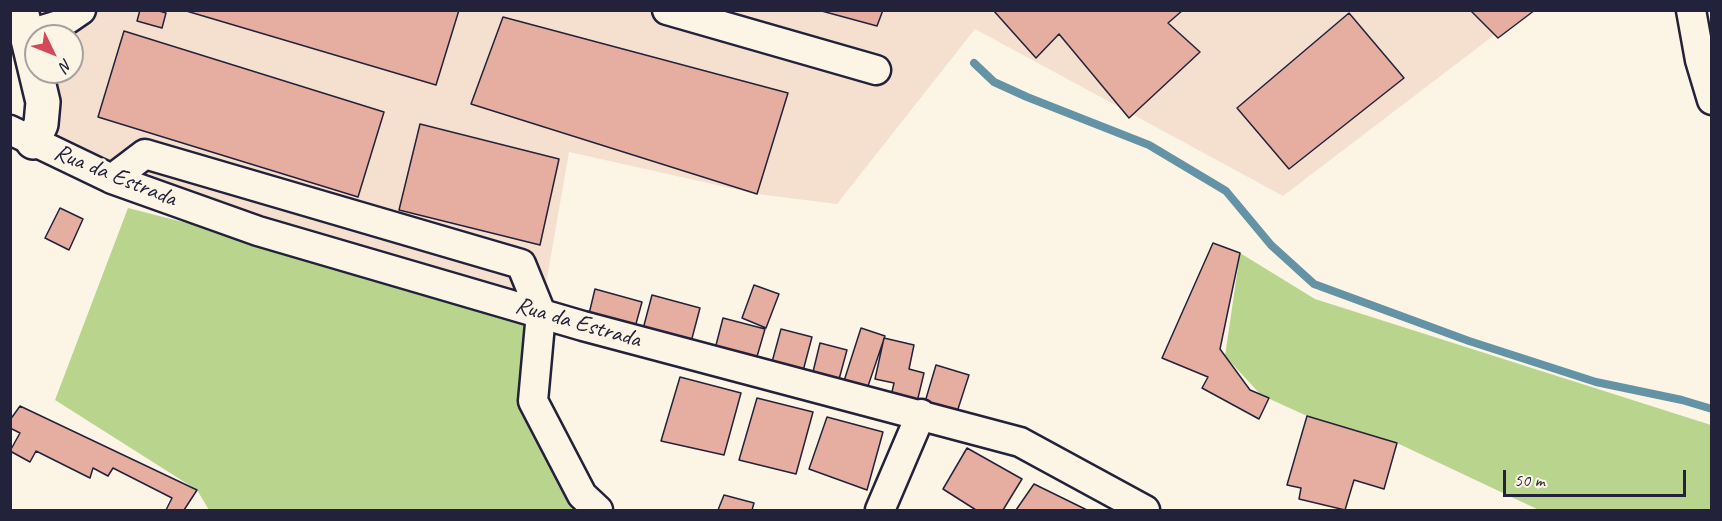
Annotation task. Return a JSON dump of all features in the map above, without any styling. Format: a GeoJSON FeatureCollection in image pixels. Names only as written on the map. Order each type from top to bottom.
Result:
{"type":"FeatureCollection","features":[{"type":"Feature","properties":{"kind":"main road"},"geometry":{"type":"LineString","coordinates":[[22,136],[41,124],[43,102],[23,23]]}},
{"type":"Feature","properties":{"kind":"street"},"geometry":{"type":"LineString","coordinates":[[23,23],[59,25],[81,10]]}},
{"type":"Feature","properties":{"kind":"street"},"geometry":{"type":"LineString","coordinates":[[667,10],[876,70]]}},
{"type":"Feature","properties":{"kind":"street"},"geometry":{"type":"LineString","coordinates":[[1691,10],[1700,60],[1712,100]]}},
{"type":"Feature","properties":{"kind":"street","name":"Rua da Estrada"},"geometry":{"type":"LineString","coordinates":[[22,136],[112,179],[258,231],[541,313],[1020,442],[1145,510]]}},
{"type":"Feature","properties":{"kind":"street"},"geometry":{"type":"LineString","coordinates":[[112,179],[145,154],[521,264],[541,313],[533,401],[582,495],[598,510]]}},
{"type":"Feature","properties":{"kind":"street"},"geometry":{"type":"LineString","coordinates":[[880,510],[921,414]]}},
{"type":"Feature","properties":{"kind":"shaded area"},"geometry":{"type":"Polygon","coordinates":[[[19,11],[1526,11],[1283,196],[975,29],[837,204],[757,194],[569,152],[541,313],[33,142],[27,84],[84,84],[84,24],[24,24],[24,58],[19,11]]]}},
{"type":"Feature","properties":{"kind":"green space"},"geometry":{"type":"Polygon","coordinates":[[[128,208],[541,313],[533,401],[597,510],[209,510],[197,490],[55,400],[128,208]]]}},
{"type":"Feature","properties":{"kind":"green space"},"geometry":{"type":"Polygon","coordinates":[[[1240,253],[1315,299],[1711,425],[1711,510],[1539,510],[1397,443],[1307,416],[1261,395],[1225,356],[1240,253]]]}},
{"type":"Feature","properties":{"kind":"building"},"geometry":{"type":"Polygon","coordinates":[[[140,10],[156,10],[166,13],[162,28],[137,21],[140,10]]]}},
{"type":"Feature","properties":{"kind":"building"},"geometry":{"type":"Polygon","coordinates":[[[183,10],[459,10],[436,85],[183,10]]]}},
{"type":"Feature","properties":{"kind":"building"},"geometry":{"type":"Polygon","coordinates":[[[818,10],[883,10],[877,26],[818,10]]]}},
{"type":"Feature","properties":{"kind":"building"},"geometry":{"type":"Polygon","coordinates":[[[993,10],[1183,10],[1168,23],[1200,52],[1129,118],[1059,34],[1036,58],[993,10]]]}},
{"type":"Feature","properties":{"kind":"building"},"geometry":{"type":"Polygon","coordinates":[[[1470,10],[1535,10],[1498,38],[1470,10]]]}},
{"type":"Feature","properties":{"kind":"building"},"geometry":{"type":"Polygon","coordinates":[[[1349,13],[1404,78],[1289,169],[1237,108],[1349,13]]]}},
{"type":"Feature","properties":{"kind":"building"},"geometry":{"type":"Polygon","coordinates":[[[503,17],[788,93],[757,194],[471,104],[503,17]]]}},
{"type":"Feature","properties":{"kind":"building"},"geometry":{"type":"Polygon","coordinates":[[[124,31],[384,112],[358,197],[98,117],[124,31]]]}},
{"type":"Feature","properties":{"kind":"building"},"geometry":{"type":"Polygon","coordinates":[[[420,124],[559,159],[540,245],[399,210],[420,124]]]}},
{"type":"Feature","properties":{"kind":"building"},"geometry":{"type":"Polygon","coordinates":[[[60,208],[83,219],[69,250],[45,238],[60,208]]]}},
{"type":"Feature","properties":{"kind":"building"},"geometry":{"type":"Polygon","coordinates":[[[1213,243],[1240,253],[1220,349],[1250,390],[1269,398],[1259,419],[1202,388],[1208,377],[1162,358],[1213,243]]]}},
{"type":"Feature","properties":{"kind":"building"},"geometry":{"type":"Polygon","coordinates":[[[754,285],[779,294],[766,328],[742,318],[754,285]]]}},
{"type":"Feature","properties":{"kind":"building"},"geometry":{"type":"Polygon","coordinates":[[[595,289],[642,302],[634,331],[588,318],[595,289]]]}},
{"type":"Feature","properties":{"kind":"building"},"geometry":{"type":"Polygon","coordinates":[[[652,295],[700,308],[691,342],[643,329],[652,295]]]}},
{"type":"Feature","properties":{"kind":"building"},"geometry":{"type":"Polygon","coordinates":[[[723,318],[765,329],[756,360],[715,349],[723,318]]]}},
{"type":"Feature","properties":{"kind":"building"},"geometry":{"type":"Polygon","coordinates":[[[861,328],[885,336],[867,389],[844,381],[861,328]]]}},
{"type":"Feature","properties":{"kind":"building"},"geometry":{"type":"Polygon","coordinates":[[[781,329],[812,337],[803,371],[772,362],[781,329]]]}},
{"type":"Feature","properties":{"kind":"building"},"geometry":{"type":"Polygon","coordinates":[[[884,338],[914,345],[909,369],[924,373],[917,402],[891,396],[894,383],[875,379],[884,338]]]}},
{"type":"Feature","properties":{"kind":"building"},"geometry":{"type":"Polygon","coordinates":[[[820,343],[847,350],[838,383],[812,376],[820,343]]]}},
{"type":"Feature","properties":{"kind":"building"},"geometry":{"type":"Polygon","coordinates":[[[936,365],[969,375],[957,412],[925,402],[936,365]]]}},
{"type":"Feature","properties":{"kind":"building"},"geometry":{"type":"Polygon","coordinates":[[[680,377],[741,393],[724,455],[661,441],[680,377]]]}},
{"type":"Feature","properties":{"kind":"building"},"geometry":{"type":"Polygon","coordinates":[[[757,398],[813,412],[796,474],[739,460],[757,398]]]}},
{"type":"Feature","properties":{"kind":"building"},"geometry":{"type":"Polygon","coordinates":[[[20,406],[197,490],[184,510],[166,510],[172,498],[113,468],[108,476],[93,468],[90,478],[36,451],[30,462],[10,451],[20,433],[10,428],[10,420],[20,406]]]}},
{"type":"Feature","properties":{"kind":"building"},"geometry":{"type":"Polygon","coordinates":[[[1307,416],[1397,443],[1384,489],[1354,480],[1345,510],[1299,499],[1301,488],[1287,485],[1307,416]]]}},
{"type":"Feature","properties":{"kind":"building"},"geometry":{"type":"Polygon","coordinates":[[[827,417],[883,432],[867,490],[809,469],[827,417]]]}},
{"type":"Feature","properties":{"kind":"building"},"geometry":{"type":"Polygon","coordinates":[[[967,448],[1022,479],[1003,510],[976,510],[943,489],[967,448]]]}},
{"type":"Feature","properties":{"kind":"building"},"geometry":{"type":"Polygon","coordinates":[[[1034,484],[1087,510],[1016,510],[1034,484]]]}},
{"type":"Feature","properties":{"kind":"building"},"geometry":{"type":"Polygon","coordinates":[[[724,495],[754,503],[752,510],[718,510],[724,495]]]}},
{"type":"Feature","properties":{"kind":"waterway"},"geometry":{"type":"LineString","coordinates":[[974,63],[994,82],[1149,145],[1226,191],[1271,245],[1314,284],[1469,341],[1596,382],[1682,400],[1712,409]]}}]}
